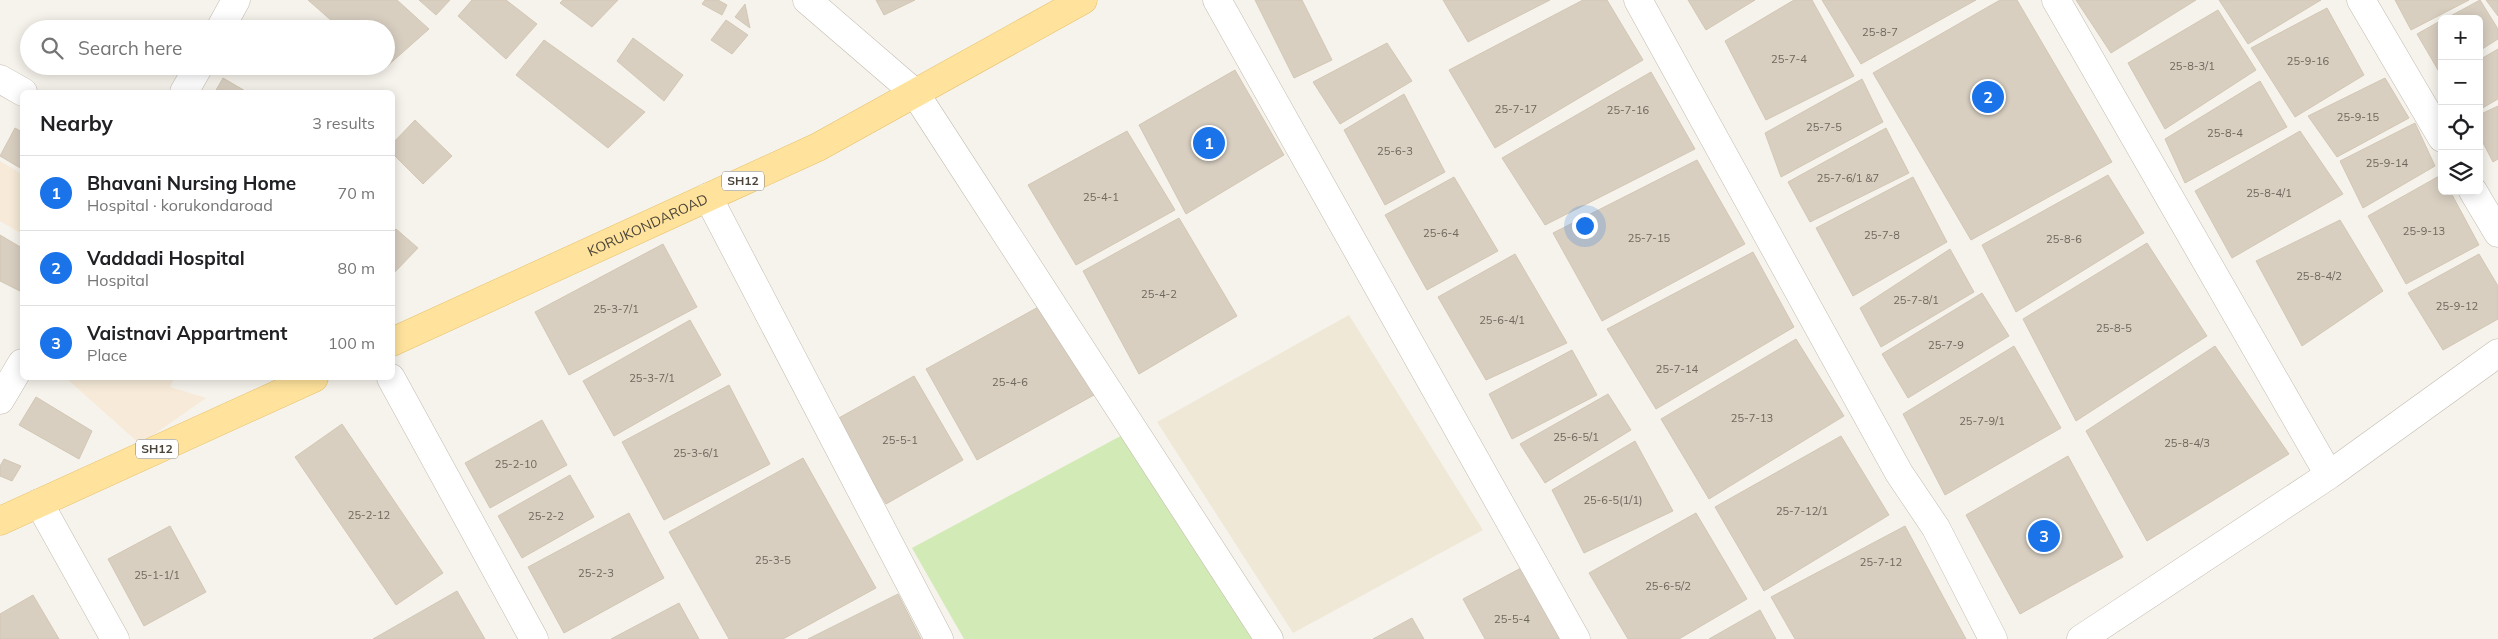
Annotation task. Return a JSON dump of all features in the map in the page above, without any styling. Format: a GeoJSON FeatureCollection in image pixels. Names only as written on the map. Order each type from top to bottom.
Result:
{"type":"FeatureCollection","features":[{"type":"Feature","properties":{"kind":"main road","name":"KORUKONDAROAD"},"geometry":{"type":"LineString","coordinates":[[395,341],[818,147],[1083,0]]}},
{"type":"Feature","properties":{"kind":"main road","name":"SH12"},"geometry":{"type":"LineString","coordinates":[[0,522],[310,380]]}},
{"type":"Feature","properties":{"kind":"street"},"geometry":{"type":"LineString","coordinates":[[225,20],[236,0]]}},
{"type":"Feature","properties":{"kind":"street"},"geometry":{"type":"LineString","coordinates":[[807,0],[915,93],[1269,639]]}},
{"type":"Feature","properties":{"kind":"street"},"geometry":{"type":"LineString","coordinates":[[1217,0],[1576,639]]}},
{"type":"Feature","properties":{"kind":"street"},"geometry":{"type":"LineString","coordinates":[[1638,0],[1899,473],[1936,528],[1993,639]]}},
{"type":"Feature","properties":{"kind":"street"},"geometry":{"type":"LineString","coordinates":[[2056,0],[2329,475]]}},
{"type":"Feature","properties":{"kind":"street"},"geometry":{"type":"LineString","coordinates":[[2361,0],[2438,131]]}},
{"type":"Feature","properties":{"kind":"street"},"geometry":{"type":"LineString","coordinates":[[185,90],[194,75]]}},
{"type":"Feature","properties":{"kind":"street"},"geometry":{"type":"LineString","coordinates":[[0,79],[20,90]]}},
{"type":"Feature","properties":{"kind":"street"},"geometry":{"type":"LineString","coordinates":[[2475,195],[2498,233]]}},
{"type":"Feature","properties":{"kind":"street"},"geometry":{"type":"LineString","coordinates":[[708,197],[939,639]]}},
{"type":"Feature","properties":{"kind":"street"},"geometry":{"type":"LineString","coordinates":[[2081,639],[2329,475],[2498,353]]}},
{"type":"Feature","properties":{"kind":"street"},"geometry":{"type":"LineString","coordinates":[[0,400],[20,366]]}},
{"type":"Feature","properties":{"kind":"street"},"geometry":{"type":"LineString","coordinates":[[392,380],[534,639]]}},
{"type":"Feature","properties":{"kind":"street"},"geometry":{"type":"LineString","coordinates":[[39,504],[115,639]]}},
{"type":"Feature","properties":{"kind":"shaded area"},"geometry":{"type":"Polygon","coordinates":[[[0,161],[20,173],[20,233],[0,221],[0,161]]]}},
{"type":"Feature","properties":{"kind":"shaded area"},"geometry":{"type":"Polygon","coordinates":[[[1349,315],[1483,530],[1293,633],[1157,422],[1349,315]]]}},
{"type":"Feature","properties":{"kind":"shaded area"},"geometry":{"type":"Polygon","coordinates":[[[68,380],[173,380],[170,387],[206,398],[140,444],[68,380]]]}},
{"type":"Feature","properties":{"kind":"green space"},"geometry":{"type":"Polygon","coordinates":[[[1128,432],[1253,639],[964,639],[912,548],[1128,432]]]}},
{"type":"Feature","properties":{"kind":"building"},"geometry":{"type":"Polygon","coordinates":[[[308,0],[397,0],[429,29],[395,59],[395,20],[331,20],[308,0]]]}},
{"type":"Feature","properties":{"kind":"building"},"geometry":{"type":"Polygon","coordinates":[[[419,0],[450,0],[436,15],[419,0]]]}},
{"type":"Feature","properties":{"kind":"building"},"geometry":{"type":"Polygon","coordinates":[[[472,0],[506,0],[537,24],[506,59],[458,16],[472,0]]]}},
{"type":"Feature","properties":{"kind":"building"},"geometry":{"type":"Polygon","coordinates":[[[563,0],[618,0],[592,27],[560,3],[563,0]]]}},
{"type":"Feature","properties":{"kind":"building"},"geometry":{"type":"Polygon","coordinates":[[[705,0],[718,0],[727,5],[722,15],[702,4],[705,0]]]}},
{"type":"Feature","properties":{"kind":"building"},"geometry":{"type":"Polygon","coordinates":[[[876,0],[915,0],[884,15],[876,0]]]}},
{"type":"Feature","properties":{"kind":"building"},"geometry":{"type":"Polygon","coordinates":[[[1255,0],[1302,0],[1332,60],[1294,78],[1255,0]]]}},
{"type":"Feature","properties":{"kind":"building"},"geometry":{"type":"Polygon","coordinates":[[[1443,0],[1550,0],[1468,42],[1443,0]]]}},
{"type":"Feature","properties":{"kind":"building"},"geometry":{"type":"Polygon","coordinates":[[[1583,0],[1607,0],[1643,60],[1495,148],[1449,70],[1583,0]]]}},
{"type":"Feature","properties":{"kind":"building"},"geometry":{"type":"Polygon","coordinates":[[[1688,0],[1755,0],[1706,30],[1688,0]]]}},
{"type":"Feature","properties":{"kind":"building"},"geometry":{"type":"Polygon","coordinates":[[[1794,0],[1812,0],[1854,76],[1766,120],[1725,41],[1794,0]]]}},
{"type":"Feature","properties":{"kind":"building"},"geometry":{"type":"Polygon","coordinates":[[[1822,0],[1976,0],[1861,64],[1822,0]]]}},
{"type":"Feature","properties":{"kind":"building"},"geometry":{"type":"Polygon","coordinates":[[[2000,0],[2017,0],[2112,162],[1971,240],[1873,73],[2000,0]]]}},
{"type":"Feature","properties":{"kind":"building"},"geometry":{"type":"Polygon","coordinates":[[[2076,0],[2196,0],[2111,53],[2076,0]]]}},
{"type":"Feature","properties":{"kind":"building"},"geometry":{"type":"Polygon","coordinates":[[[2219,0],[2321,0],[2248,44],[2219,0]]]}},
{"type":"Feature","properties":{"kind":"building"},"geometry":{"type":"Polygon","coordinates":[[[2395,0],[2469,0],[2438,15],[2411,30],[2395,0]]]}},
{"type":"Feature","properties":{"kind":"building"},"geometry":{"type":"Polygon","coordinates":[[[2480,0],[2498,29],[2498,39],[2483,48],[2483,15],[2452,15],[2480,0]]]}},
{"type":"Feature","properties":{"kind":"building"},"geometry":{"type":"Polygon","coordinates":[[[2486,0],[2498,0],[2498,16],[2486,0]]]}},
{"type":"Feature","properties":{"kind":"building"},"geometry":{"type":"Polygon","coordinates":[[[745,4],[750,28],[735,17],[745,4]]]}},
{"type":"Feature","properties":{"kind":"building"},"geometry":{"type":"Polygon","coordinates":[[[2327,8],[2364,75],[2295,117],[2251,48],[2327,8]]]}},
{"type":"Feature","properties":{"kind":"building"},"geometry":{"type":"Polygon","coordinates":[[[2218,10],[2256,70],[2165,129],[2128,63],[2218,10]]]}},
{"type":"Feature","properties":{"kind":"building"},"geometry":{"type":"Polygon","coordinates":[[[726,20],[748,35],[732,54],[711,40],[726,20]]]}},
{"type":"Feature","properties":{"kind":"building"},"geometry":{"type":"Polygon","coordinates":[[[2438,22],[2438,70],[2417,34],[2438,22]]]}},
{"type":"Feature","properties":{"kind":"building"},"geometry":{"type":"Polygon","coordinates":[[[633,38],[683,75],[664,101],[617,61],[633,38]]]}},
{"type":"Feature","properties":{"kind":"building"},"geometry":{"type":"Polygon","coordinates":[[[544,40],[645,112],[608,148],[516,75],[544,40]]]}},
{"type":"Feature","properties":{"kind":"building"},"geometry":{"type":"Polygon","coordinates":[[[1387,43],[1412,81],[1340,124],[1313,82],[1387,43]]]}},
{"type":"Feature","properties":{"kind":"building"},"geometry":{"type":"Polygon","coordinates":[[[2498,49],[2498,99],[2483,108],[2483,60],[2483,58],[2498,49]]]}},
{"type":"Feature","properties":{"kind":"building"},"geometry":{"type":"Polygon","coordinates":[[[1235,70],[1284,155],[1186,214],[1139,125],[1235,70]]]}},
{"type":"Feature","properties":{"kind":"building"},"geometry":{"type":"Polygon","coordinates":[[[1651,72],[1695,149],[1545,225],[1502,158],[1651,72]]]}},
{"type":"Feature","properties":{"kind":"building"},"geometry":{"type":"Polygon","coordinates":[[[223,78],[244,90],[216,90],[223,78]]]}},
{"type":"Feature","properties":{"kind":"building"},"geometry":{"type":"Polygon","coordinates":[[[2385,78],[2409,118],[2337,157],[2308,116],[2385,78]]]}},
{"type":"Feature","properties":{"kind":"building"},"geometry":{"type":"Polygon","coordinates":[[[1862,79],[1883,122],[1781,177],[1765,133],[1862,79]]]}},
{"type":"Feature","properties":{"kind":"building"},"geometry":{"type":"Polygon","coordinates":[[[2260,81],[2287,127],[2185,183],[2165,139],[2260,81]]]}},
{"type":"Feature","properties":{"kind":"building"},"geometry":{"type":"Polygon","coordinates":[[[1404,94],[1445,172],[1385,205],[1344,130],[1404,94]]]}},
{"type":"Feature","properties":{"kind":"building"},"geometry":{"type":"Polygon","coordinates":[[[2498,106],[2498,159],[2493,162],[2483,143],[2483,113],[2498,106]]]}},
{"type":"Feature","properties":{"kind":"building"},"geometry":{"type":"Polygon","coordinates":[[[415,120],[452,156],[423,184],[395,156],[395,141],[415,120]]]}},
{"type":"Feature","properties":{"kind":"building"},"geometry":{"type":"Polygon","coordinates":[[[2415,123],[2435,166],[2363,208],[2340,161],[2415,123]]]}},
{"type":"Feature","properties":{"kind":"building"},"geometry":{"type":"Polygon","coordinates":[[[15,128],[20,131],[20,168],[0,156],[15,128]]]}},
{"type":"Feature","properties":{"kind":"building"},"geometry":{"type":"Polygon","coordinates":[[[1886,128],[1909,173],[1810,222],[1788,182],[1886,128]]]}},
{"type":"Feature","properties":{"kind":"building"},"geometry":{"type":"Polygon","coordinates":[[[1127,131],[1175,210],[1076,265],[1028,185],[1127,131]]]}},
{"type":"Feature","properties":{"kind":"building"},"geometry":{"type":"Polygon","coordinates":[[[2300,131],[2343,194],[2232,258],[2195,191],[2300,131]]]}},
{"type":"Feature","properties":{"kind":"building"},"geometry":{"type":"Polygon","coordinates":[[[1697,160],[1745,244],[1602,321],[1553,233],[1697,160]]]}},
{"type":"Feature","properties":{"kind":"building"},"geometry":{"type":"Polygon","coordinates":[[[2108,175],[2144,233],[2016,312],[1982,245],[2108,175]]]}},
{"type":"Feature","properties":{"kind":"building"},"geometry":{"type":"Polygon","coordinates":[[[1454,177],[1498,251],[1427,290],[1385,215],[1454,177]]]}},
{"type":"Feature","properties":{"kind":"building"},"geometry":{"type":"Polygon","coordinates":[[[1913,177],[1947,242],[1853,296],[1816,228],[1913,177]]]}},
{"type":"Feature","properties":{"kind":"building"},"geometry":{"type":"Polygon","coordinates":[[[2438,177],[2438,195],[2452,195],[2479,245],[2406,284],[2368,216],[2438,177]]]}},
{"type":"Feature","properties":{"kind":"building"},"geometry":{"type":"Polygon","coordinates":[[[1179,218],[1237,316],[1139,374],[1083,271],[1179,218]]]}},
{"type":"Feature","properties":{"kind":"building"},"geometry":{"type":"Polygon","coordinates":[[[2340,220],[2383,291],[2302,346],[2256,261],[2340,220]]]}},
{"type":"Feature","properties":{"kind":"building"},"geometry":{"type":"Polygon","coordinates":[[[395,230],[418,248],[395,272],[395,230]]]}},
{"type":"Feature","properties":{"kind":"building"},"geometry":{"type":"Polygon","coordinates":[[[0,235],[20,247],[20,291],[0,281],[0,235]]]}},
{"type":"Feature","properties":{"kind":"building"},"geometry":{"type":"Polygon","coordinates":[[[2147,243],[2207,336],[2076,421],[2023,319],[2147,243]]]}},
{"type":"Feature","properties":{"kind":"building"},"geometry":{"type":"Polygon","coordinates":[[[663,244],[697,307],[569,375],[535,312],[663,244]]]}},
{"type":"Feature","properties":{"kind":"building"},"geometry":{"type":"Polygon","coordinates":[[[1950,249],[1974,292],[1881,347],[1860,308],[1950,249]]]}},
{"type":"Feature","properties":{"kind":"building"},"geometry":{"type":"Polygon","coordinates":[[[1753,252],[1794,327],[1656,409],[1607,329],[1753,252]]]}},
{"type":"Feature","properties":{"kind":"building"},"geometry":{"type":"Polygon","coordinates":[[[1515,254],[1567,343],[1486,380],[1438,297],[1515,254]]]}},
{"type":"Feature","properties":{"kind":"building"},"geometry":{"type":"Polygon","coordinates":[[[2479,254],[2498,286],[2498,319],[2443,350],[2408,293],[2479,254]]]}},
{"type":"Feature","properties":{"kind":"building"},"geometry":{"type":"Polygon","coordinates":[[[1982,293],[2009,336],[1908,398],[1882,354],[1982,293]]]}},
{"type":"Feature","properties":{"kind":"building"},"geometry":{"type":"Polygon","coordinates":[[[1042,305],[1094,395],[977,460],[926,369],[1042,305]]]}},
{"type":"Feature","properties":{"kind":"building"},"geometry":{"type":"Polygon","coordinates":[[[690,320],[721,375],[614,436],[583,381],[690,320]]]}},
{"type":"Feature","properties":{"kind":"building"},"geometry":{"type":"Polygon","coordinates":[[[1796,339],[1844,416],[1709,499],[1661,419],[1796,339]]]}},
{"type":"Feature","properties":{"kind":"building"},"geometry":{"type":"Polygon","coordinates":[[[2014,346],[2061,428],[1945,495],[1903,414],[2014,346]]]}},
{"type":"Feature","properties":{"kind":"building"},"geometry":{"type":"Polygon","coordinates":[[[2215,346],[2289,454],[2147,541],[2086,431],[2215,346]]]}},
{"type":"Feature","properties":{"kind":"building"},"geometry":{"type":"Polygon","coordinates":[[[1572,350],[1597,395],[1512,439],[1489,394],[1572,350]]]}},
{"type":"Feature","properties":{"kind":"building"},"geometry":{"type":"Polygon","coordinates":[[[914,376],[963,460],[886,504],[837,419],[914,376]]]}},
{"type":"Feature","properties":{"kind":"building"},"geometry":{"type":"Polygon","coordinates":[[[729,385],[770,464],[664,520],[622,442],[729,385]]]}},
{"type":"Feature","properties":{"kind":"building"},"geometry":{"type":"Polygon","coordinates":[[[1608,394],[1631,430],[1545,483],[1520,444],[1608,394]]]}},
{"type":"Feature","properties":{"kind":"building"},"geometry":{"type":"Polygon","coordinates":[[[36,397],[92,431],[79,459],[19,425],[36,397]]]}},
{"type":"Feature","properties":{"kind":"building"},"geometry":{"type":"Polygon","coordinates":[[[542,420],[567,465],[490,508],[465,463],[542,420]]]}},
{"type":"Feature","properties":{"kind":"building"},"geometry":{"type":"Polygon","coordinates":[[[342,424],[443,573],[396,605],[295,457],[342,424]]]}},
{"type":"Feature","properties":{"kind":"building"},"geometry":{"type":"Polygon","coordinates":[[[1841,436],[1889,515],[1764,591],[1715,507],[1841,436]]]}},
{"type":"Feature","properties":{"kind":"building"},"geometry":{"type":"Polygon","coordinates":[[[1635,441],[1673,511],[1584,553],[1552,490],[1635,441]]]}},
{"type":"Feature","properties":{"kind":"building"},"geometry":{"type":"Polygon","coordinates":[[[2068,456],[2123,557],[2020,614],[1966,515],[2068,456]]]}},
{"type":"Feature","properties":{"kind":"building"},"geometry":{"type":"Polygon","coordinates":[[[803,458],[876,588],[783,639],[729,639],[669,532],[803,458]]]}},
{"type":"Feature","properties":{"kind":"building"},"geometry":{"type":"Polygon","coordinates":[[[4,459],[21,466],[12,481],[0,476],[0,466],[4,459]]]}},
{"type":"Feature","properties":{"kind":"building"},"geometry":{"type":"Polygon","coordinates":[[[570,475],[594,517],[522,558],[498,516],[570,475]]]}},
{"type":"Feature","properties":{"kind":"building"},"geometry":{"type":"Polygon","coordinates":[[[629,513],[664,578],[564,633],[528,567],[629,513]]]}},
{"type":"Feature","properties":{"kind":"building"},"geometry":{"type":"Polygon","coordinates":[[[1696,513],[1747,599],[1679,639],[1628,639],[1589,573],[1696,513]]]}},
{"type":"Feature","properties":{"kind":"building"},"geometry":{"type":"Polygon","coordinates":[[[170,526],[206,592],[144,626],[108,559],[170,526]]]}},
{"type":"Feature","properties":{"kind":"building"},"geometry":{"type":"Polygon","coordinates":[[[1905,526],[1966,639],[1795,639],[1771,597],[1905,526]]]}},
{"type":"Feature","properties":{"kind":"building"},"geometry":{"type":"Polygon","coordinates":[[[1521,568],[1562,639],[1485,639],[1463,599],[1521,568]]]}},
{"type":"Feature","properties":{"kind":"building"},"geometry":{"type":"Polygon","coordinates":[[[457,591],[485,639],[373,639],[457,591]]]}},
{"type":"Feature","properties":{"kind":"building"},"geometry":{"type":"Polygon","coordinates":[[[898,594],[921,639],[808,639],[898,594]]]}},
{"type":"Feature","properties":{"kind":"building"},"geometry":{"type":"Polygon","coordinates":[[[33,595],[59,639],[0,639],[0,614],[33,595]]]}},
{"type":"Feature","properties":{"kind":"building"},"geometry":{"type":"Polygon","coordinates":[[[679,603],[699,639],[611,639],[679,603]]]}},
{"type":"Feature","properties":{"kind":"building"},"geometry":{"type":"Polygon","coordinates":[[[1760,610],[1776,639],[1709,639],[1760,610]]]}},
{"type":"Feature","properties":{"kind":"building"},"geometry":{"type":"Polygon","coordinates":[[[1412,618],[1424,639],[1373,639],[1412,618]]]}},
{"type":"Feature","properties":{"kind":"place","name":"Vaddadi Hospital"},"geometry":{"type":"Point","coordinates":[1988,97]}},
{"type":"Feature","properties":{"kind":"place","name":"Bhavani Nursing Home"},"geometry":{"type":"Point","coordinates":[1209,143]}},
{"type":"Feature","properties":{"kind":"place","name":"Vaistnavi Appartment"},"geometry":{"type":"Point","coordinates":[2044,536]}}]}
